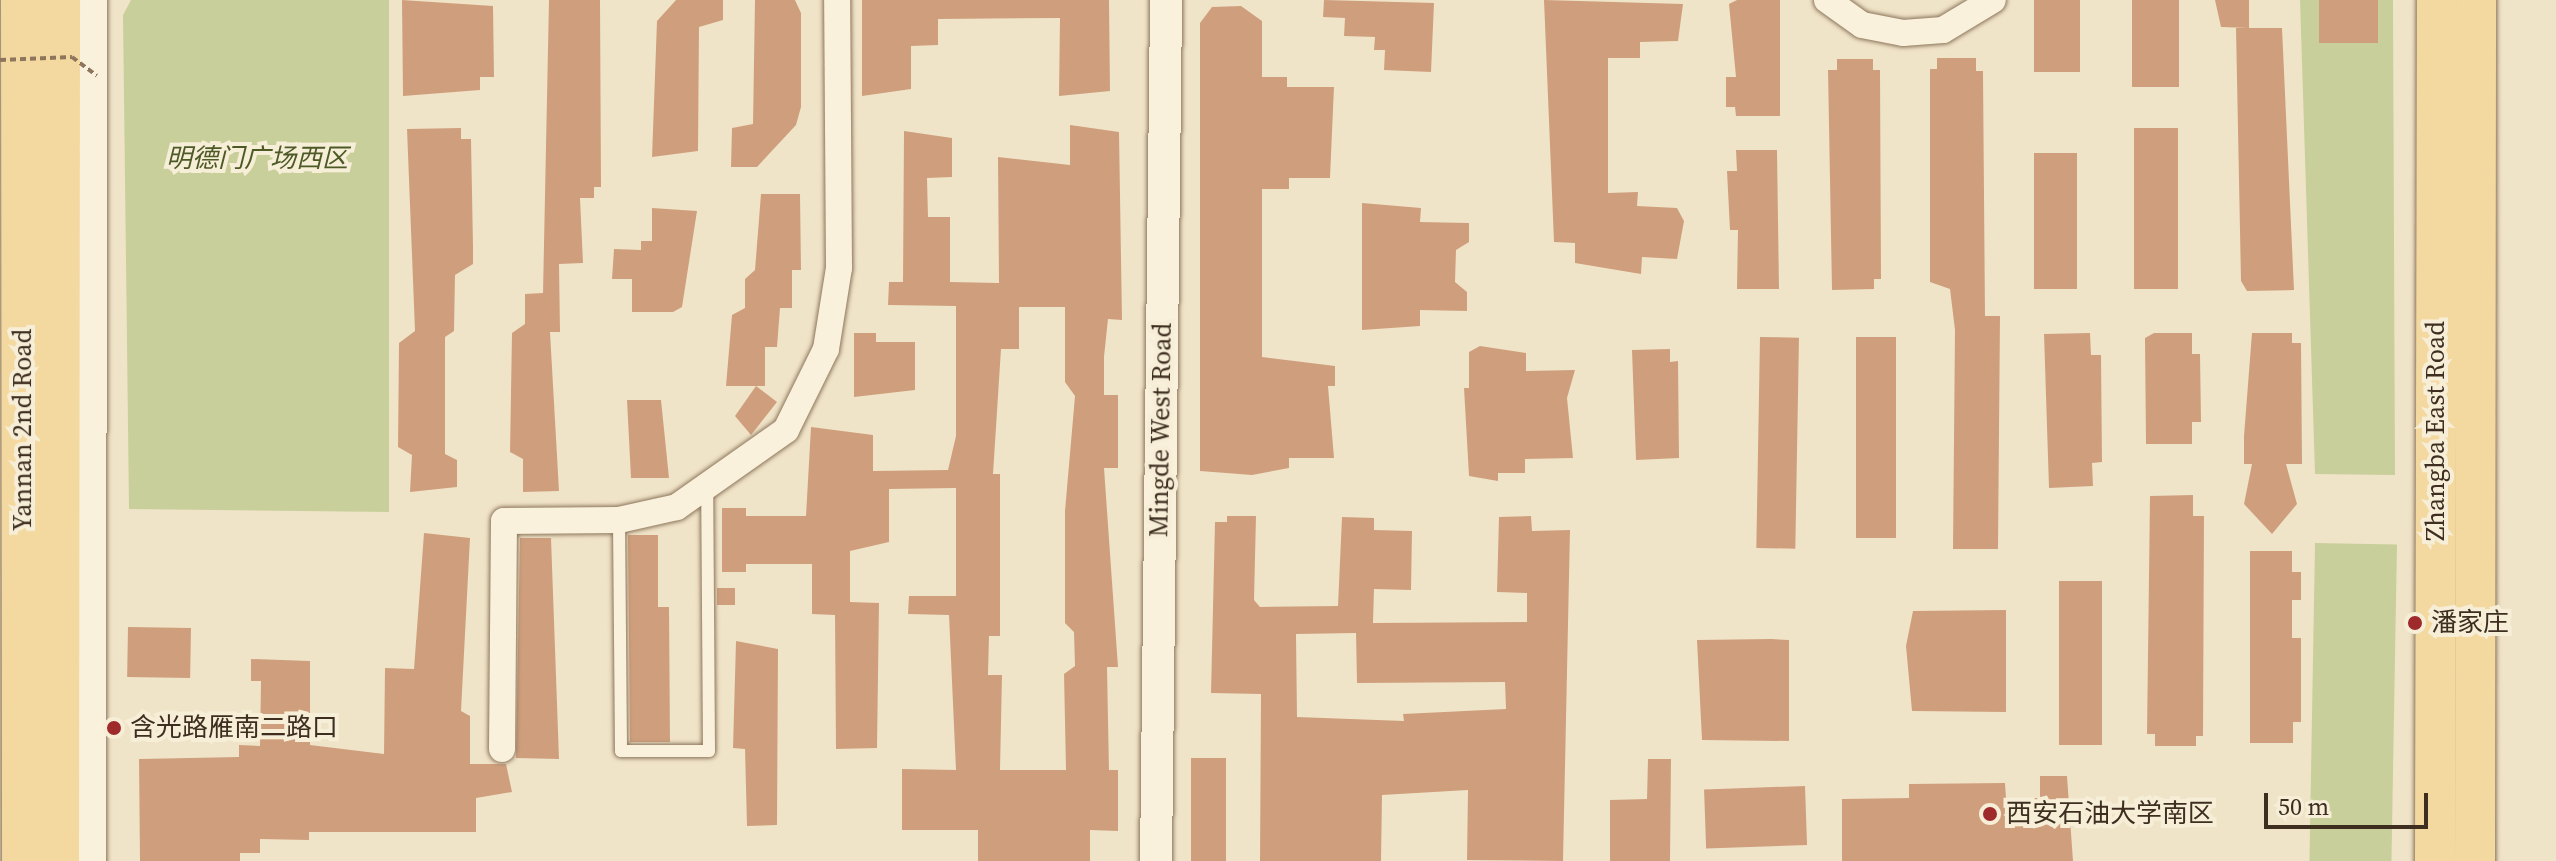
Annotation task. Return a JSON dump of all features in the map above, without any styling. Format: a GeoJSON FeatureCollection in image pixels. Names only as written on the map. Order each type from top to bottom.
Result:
{"type":"FeatureCollection","features":[{"type":"Feature","properties":{"kind":"main road"},"geometry":{"type":"LineString","coordinates":[[0,7],[1,0]]}},
{"type":"Feature","properties":{"kind":"main road","name":"Yannan 2nd Road"},"geometry":{"type":"LineString","coordinates":[[21,0],[41,221],[59,861]]}},
{"type":"Feature","properties":{"kind":"main road","name":"Yannan 2nd Road"},"geometry":{"type":"LineString","coordinates":[[22,861],[41,221],[60,97],[60,0]]}},
{"type":"Feature","properties":{"kind":"main road"},"geometry":{"type":"LineString","coordinates":[[60,97],[78,0]]}},
{"type":"Feature","properties":{"kind":"main road"},"geometry":{"type":"LineString","coordinates":[[88,861],[89,0]]}},
{"type":"Feature","properties":{"kind":"main road","name":"Zhangba East Road"},"geometry":{"type":"LineString","coordinates":[[2435,861],[2437,0]]}},
{"type":"Feature","properties":{"kind":"main road","name":"Zhangba East Road"},"geometry":{"type":"LineString","coordinates":[[2475,861],[2476,0]]}},
{"type":"Feature","properties":{"kind":"street"},"geometry":{"type":"LineString","coordinates":[[502,749],[504,521],[619,520],[677,507],[786,430],[826,349],[839,268],[837,0]]}},
{"type":"Feature","properties":{"kind":"street","name":"Mingde West Road"},"geometry":{"type":"LineString","coordinates":[[1156,861],[1166,0]]}},
{"type":"Feature","properties":{"kind":"street"},"geometry":{"type":"LineString","coordinates":[[1827,0],[1862,25],[1903,33],[1943,30],[1993,0]]}},
{"type":"Feature","properties":{"kind":"lane"},"geometry":{"type":"LineString","coordinates":[[619,520],[621,751],[709,751],[707,487]]}},
{"type":"Feature","properties":{"kind":"path"},"geometry":{"type":"LineString","coordinates":[[0,60],[72,57],[97,76]]}},
{"type":"Feature","properties":{"kind":"green space","name":"明德门广场西区"},"geometry":{"type":"Polygon","coordinates":[[[131,0],[389,0],[389,512],[129,509],[123,15],[131,0]]]}},
{"type":"Feature","properties":{"kind":"green space"},"geometry":{"type":"Polygon","coordinates":[[[2300,0],[2393,0],[2395,475],[2315,474],[2300,0]]]}},
{"type":"Feature","properties":{"kind":"green space"},"geometry":{"type":"Polygon","coordinates":[[[2315,543],[2397,544],[2391,861],[2309,861],[2315,543]]]}},
{"type":"Feature","properties":{"kind":"building"},"geometry":{"type":"Polygon","coordinates":[[[402,0],[493,6],[494,77],[480,77],[480,90],[403,96],[402,0]]]}},
{"type":"Feature","properties":{"kind":"building"},"geometry":{"type":"Polygon","coordinates":[[[549,0],[600,0],[601,187],[594,187],[594,198],[580,198],[583,263],[559,264],[560,332],[550,332],[559,491],[523,492],[523,459],[510,452],[512,333],[525,324],[525,294],[543,293],[549,0]]]}},
{"type":"Feature","properties":{"kind":"building"},"geometry":{"type":"Polygon","coordinates":[[[676,0],[723,0],[723,20],[699,27],[698,151],[652,157],[657,21],[676,0]]]}},
{"type":"Feature","properties":{"kind":"building"},"geometry":{"type":"Polygon","coordinates":[[[755,0],[795,0],[801,13],[801,107],[796,125],[757,167],[731,167],[732,128],[753,124],[755,0]]]}},
{"type":"Feature","properties":{"kind":"building"},"geometry":{"type":"Polygon","coordinates":[[[862,0],[1109,0],[1110,91],[1059,96],[1060,18],[938,19],[938,45],[911,46],[911,89],[862,96],[862,0]]]}},
{"type":"Feature","properties":{"kind":"building"},"geometry":{"type":"Polygon","coordinates":[[[1324,0],[1434,3],[1431,72],[1384,70],[1385,50],[1374,50],[1375,37],[1344,36],[1345,18],[1323,17],[1324,0]]]}},
{"type":"Feature","properties":{"kind":"building"},"geometry":{"type":"Polygon","coordinates":[[[1544,0],[1683,4],[1678,41],[1640,42],[1640,58],[1608,58],[1608,193],[1638,192],[1637,206],[1677,208],[1684,221],[1677,259],[1642,257],[1641,274],[1575,263],[1575,243],[1554,242],[1544,0]]]}},
{"type":"Feature","properties":{"kind":"building"},"geometry":{"type":"Polygon","coordinates":[[[1737,0],[1780,0],[1780,116],[1736,116],[1735,107],[1726,107],[1726,77],[1736,77],[1729,4],[1737,0]]]}},
{"type":"Feature","properties":{"kind":"building"},"geometry":{"type":"Polygon","coordinates":[[[2034,0],[2080,0],[2080,72],[2034,72],[2034,0]]]}},
{"type":"Feature","properties":{"kind":"building"},"geometry":{"type":"Polygon","coordinates":[[[2132,0],[2179,0],[2179,87],[2132,87],[2132,0]]]}},
{"type":"Feature","properties":{"kind":"building"},"geometry":{"type":"Polygon","coordinates":[[[2215,0],[2249,0],[2249,28],[2221,27],[2215,0]]]}},
{"type":"Feature","properties":{"kind":"building"},"geometry":{"type":"Polygon","coordinates":[[[2319,0],[2378,0],[2378,43],[2319,43],[2319,0]]]}},
{"type":"Feature","properties":{"kind":"building"},"geometry":{"type":"Polygon","coordinates":[[[1241,6],[1262,21],[1262,77],[1287,77],[1287,87],[1334,87],[1330,178],[1289,178],[1289,189],[1262,189],[1262,357],[1335,366],[1335,386],[1328,386],[1334,458],[1289,458],[1289,468],[1252,475],[1200,471],[1200,23],[1212,7],[1241,6]]]}},
{"type":"Feature","properties":{"kind":"building"},"geometry":{"type":"Polygon","coordinates":[[[2236,28],[2282,28],[2294,290],[2247,291],[2241,281],[2236,28]]]}},
{"type":"Feature","properties":{"kind":"building"},"geometry":{"type":"Polygon","coordinates":[[[1937,58],[1976,58],[1976,71],[1983,71],[1985,316],[2000,316],[1998,549],[1953,549],[1955,330],[1950,289],[1930,282],[1930,69],[1937,69],[1937,58]]]}},
{"type":"Feature","properties":{"kind":"building"},"geometry":{"type":"Polygon","coordinates":[[[1837,59],[1873,59],[1873,70],[1880,70],[1881,279],[1874,279],[1874,289],[1832,290],[1828,70],[1837,70],[1837,59]]]}},
{"type":"Feature","properties":{"kind":"building"},"geometry":{"type":"Polygon","coordinates":[[[1070,125],[1119,132],[1122,320],[1108,319],[1104,357],[1104,395],[1118,395],[1118,468],[1104,468],[1118,667],[1107,667],[1109,770],[1118,770],[1118,831],[1090,830],[1090,861],[978,861],[978,830],[902,830],[902,769],[956,770],[949,615],[908,614],[909,596],[956,596],[956,488],[889,489],[889,542],[850,551],[850,602],[879,603],[877,748],[836,749],[835,615],[812,614],[812,564],[746,564],[746,572],[722,572],[722,508],[746,508],[746,516],[806,516],[811,427],[873,435],[873,471],[948,470],[956,436],[956,306],[888,305],[889,282],[903,282],[904,131],[952,138],[952,177],[927,178],[928,217],[950,217],[950,282],[999,283],[998,157],[1070,165],[1070,125]],[[1019,307],[1019,349],[1001,349],[993,474],[1000,474],[1000,636],[989,636],[988,675],[1002,675],[1000,770],[1066,770],[1064,674],[1075,666],[1074,632],[1065,623],[1065,511],[1075,396],[1065,382],[1065,307],[1019,307]]]}},
{"type":"Feature","properties":{"kind":"building"},"geometry":{"type":"Polygon","coordinates":[[[461,128],[461,139],[471,139],[473,264],[455,275],[454,331],[445,337],[445,454],[457,460],[457,487],[410,492],[412,455],[398,447],[399,343],[415,331],[407,129],[461,128]]]}},
{"type":"Feature","properties":{"kind":"building"},"geometry":{"type":"Polygon","coordinates":[[[2134,128],[2178,128],[2178,289],[2134,289],[2134,128]]]}},
{"type":"Feature","properties":{"kind":"building"},"geometry":{"type":"Polygon","coordinates":[[[1736,150],[1777,150],[1779,289],[1737,289],[1738,230],[1730,230],[1727,171],[1737,171],[1736,150]]]}},
{"type":"Feature","properties":{"kind":"building"},"geometry":{"type":"Polygon","coordinates":[[[2034,153],[2077,153],[2077,289],[2034,289],[2034,153]]]}},
{"type":"Feature","properties":{"kind":"building"},"geometry":{"type":"Polygon","coordinates":[[[761,194],[800,194],[801,270],[792,270],[792,308],[780,308],[777,347],[765,347],[765,386],[726,386],[732,315],[745,308],[745,279],[755,270],[761,194]]]}},
{"type":"Feature","properties":{"kind":"building"},"geometry":{"type":"Polygon","coordinates":[[[1362,203],[1421,208],[1420,222],[1469,223],[1469,242],[1456,250],[1455,282],[1467,292],[1467,311],[1420,310],[1420,326],[1362,330],[1362,203]]]}},
{"type":"Feature","properties":{"kind":"building"},"geometry":{"type":"Polygon","coordinates":[[[652,208],[697,211],[682,307],[673,312],[632,312],[632,279],[612,279],[614,249],[641,250],[641,241],[652,241],[652,208]]]}},
{"type":"Feature","properties":{"kind":"building"},"geometry":{"type":"Polygon","coordinates":[[[854,333],[876,333],[876,342],[915,342],[915,390],[854,397],[854,333]]]}},
{"type":"Feature","properties":{"kind":"building"},"geometry":{"type":"Polygon","coordinates":[[[2090,333],[2091,355],[2101,355],[2102,462],[2092,463],[2093,486],[2049,488],[2044,334],[2090,333]]]}},
{"type":"Feature","properties":{"kind":"building"},"geometry":{"type":"Polygon","coordinates":[[[2154,333],[2192,333],[2192,354],[2200,354],[2201,422],[2192,422],[2192,444],[2146,444],[2145,338],[2154,333]]]}},
{"type":"Feature","properties":{"kind":"building"},"geometry":{"type":"Polygon","coordinates":[[[2252,333],[2292,333],[2292,343],[2301,343],[2302,464],[2286,464],[2297,504],[2272,534],[2244,504],[2252,464],[2244,464],[2244,436],[2252,333]]]}},
{"type":"Feature","properties":{"kind":"building"},"geometry":{"type":"Polygon","coordinates":[[[1760,337],[1799,338],[1795,549],[1756,548],[1760,337]]]}},
{"type":"Feature","properties":{"kind":"building"},"geometry":{"type":"Polygon","coordinates":[[[1856,337],[1896,337],[1896,538],[1856,538],[1856,337]]]}},
{"type":"Feature","properties":{"kind":"building"},"geometry":{"type":"Polygon","coordinates":[[[1480,346],[1526,353],[1526,371],[1575,370],[1567,398],[1573,458],[1525,459],[1525,473],[1498,473],[1498,481],[1469,476],[1464,388],[1469,388],[1469,352],[1480,346]]]}},
{"type":"Feature","properties":{"kind":"building"},"geometry":{"type":"Polygon","coordinates":[[[1670,349],[1670,362],[1678,361],[1679,458],[1636,460],[1632,350],[1670,349]]]}},
{"type":"Feature","properties":{"kind":"building"},"geometry":{"type":"Polygon","coordinates":[[[756,386],[777,402],[751,435],[735,416],[756,386]]]}},
{"type":"Feature","properties":{"kind":"building"},"geometry":{"type":"Polygon","coordinates":[[[627,400],[661,400],[669,478],[631,478],[627,400]]]}},
{"type":"Feature","properties":{"kind":"building"},"geometry":{"type":"Polygon","coordinates":[[[2193,495],[2193,516],[2204,516],[2203,736],[2196,736],[2196,746],[2155,746],[2155,734],[2147,734],[2150,496],[2193,495]]]}},
{"type":"Feature","properties":{"kind":"building"},"geometry":{"type":"Polygon","coordinates":[[[1227,516],[1256,516],[1254,600],[1260,607],[1338,606],[1342,517],[1374,518],[1374,530],[1412,531],[1411,590],[1374,589],[1373,623],[1527,622],[1527,593],[1497,592],[1499,517],[1531,516],[1532,531],[1570,530],[1563,861],[1467,860],[1468,790],[1382,795],[1381,861],[1260,861],[1261,694],[1211,693],[1215,522],[1227,522],[1227,516]],[[1356,633],[1296,634],[1297,717],[1404,721],[1403,714],[1506,709],[1505,682],[1357,683],[1356,633]]]}},
{"type":"Feature","properties":{"kind":"building"},"geometry":{"type":"Polygon","coordinates":[[[424,533],[470,538],[461,711],[470,716],[470,764],[506,764],[512,792],[476,798],[476,832],[309,832],[309,840],[260,839],[260,853],[240,853],[240,861],[140,861],[139,759],[239,757],[239,745],[260,746],[261,681],[251,681],[251,659],[310,661],[310,745],[384,754],[385,668],[414,669],[424,533]]]}},
{"type":"Feature","properties":{"kind":"building"},"geometry":{"type":"Polygon","coordinates":[[[628,535],[658,535],[658,607],[669,607],[670,742],[630,742],[628,535]]]}},
{"type":"Feature","properties":{"kind":"building"},"geometry":{"type":"Polygon","coordinates":[[[520,538],[551,538],[559,759],[516,758],[520,538]]]}},
{"type":"Feature","properties":{"kind":"building"},"geometry":{"type":"Polygon","coordinates":[[[2250,551],[2292,551],[2292,572],[2301,572],[2301,600],[2292,600],[2292,638],[2301,638],[2301,722],[2293,722],[2293,743],[2250,743],[2250,551]]]}},
{"type":"Feature","properties":{"kind":"building"},"geometry":{"type":"Polygon","coordinates":[[[2059,581],[2102,581],[2102,745],[2059,745],[2059,581]]]}},
{"type":"Feature","properties":{"kind":"building"},"geometry":{"type":"Polygon","coordinates":[[[717,588],[735,588],[735,605],[717,605],[717,588]]]}},
{"type":"Feature","properties":{"kind":"building"},"geometry":{"type":"Polygon","coordinates":[[[2006,610],[2006,712],[1912,711],[1906,646],[1913,611],[2006,610]]]}},
{"type":"Feature","properties":{"kind":"building"},"geometry":{"type":"Polygon","coordinates":[[[128,627],[191,628],[190,678],[127,677],[128,627]]]}},
{"type":"Feature","properties":{"kind":"building"},"geometry":{"type":"Polygon","coordinates":[[[1697,640],[1789,640],[1789,741],[1702,740],[1697,640]]]}},
{"type":"Feature","properties":{"kind":"building"},"geometry":{"type":"Polygon","coordinates":[[[736,641],[778,649],[777,825],[747,826],[745,749],[733,748],[736,641]]]}},
{"type":"Feature","properties":{"kind":"building"},"geometry":{"type":"Polygon","coordinates":[[[1191,758],[1226,758],[1226,861],[1191,861],[1191,758]]]}},
{"type":"Feature","properties":{"kind":"building"},"geometry":{"type":"Polygon","coordinates":[[[1648,759],[1671,759],[1670,861],[1610,861],[1610,800],[1647,799],[1648,759]]]}},
{"type":"Feature","properties":{"kind":"building"},"geometry":{"type":"Polygon","coordinates":[[[2040,776],[2067,776],[2073,861],[1842,861],[1842,799],[1909,798],[1909,784],[2005,783],[2006,798],[2040,798],[2040,776]]]}},
{"type":"Feature","properties":{"kind":"building"},"geometry":{"type":"Polygon","coordinates":[[[1805,786],[1807,845],[1706,848],[1704,790],[1805,786]]]}},
{"type":"Feature","properties":{"kind":"place","name":"潘家庄"},"geometry":{"type":"Point","coordinates":[2415,623]}},
{"type":"Feature","properties":{"kind":"place","name":"含光路雁南二路口"},"geometry":{"type":"Point","coordinates":[114,728]}},
{"type":"Feature","properties":{"kind":"place","name":"西安石油大学南区"},"geometry":{"type":"Point","coordinates":[1990,814]}}]}
